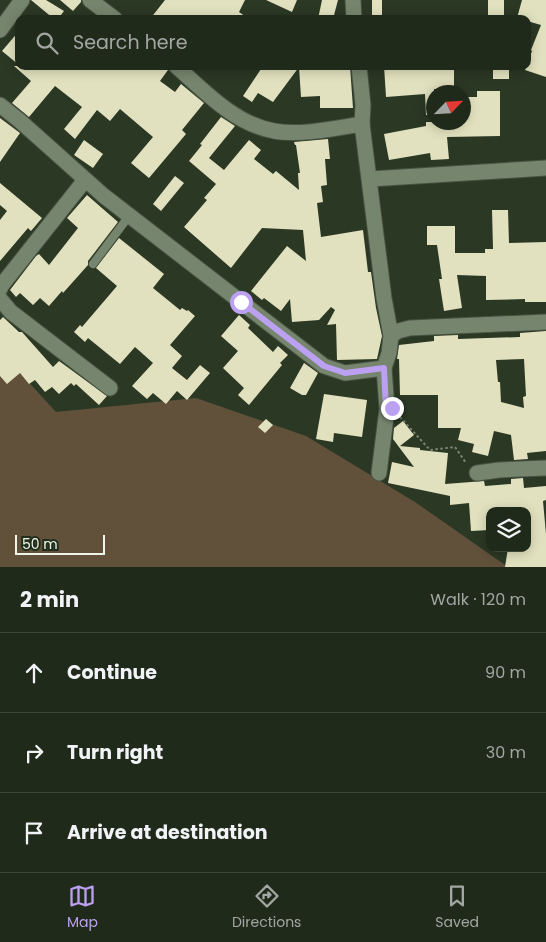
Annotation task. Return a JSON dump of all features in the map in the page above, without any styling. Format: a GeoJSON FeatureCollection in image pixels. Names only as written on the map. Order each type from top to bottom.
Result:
{"type":"FeatureCollection","features":[{"type":"Feature","properties":{"kind":"street"},"geometry":{"type":"LineString","coordinates":[[0,30],[22,0]]}},
{"type":"Feature","properties":{"kind":"street"},"geometry":{"type":"LineString","coordinates":[[90,0],[110,15]]}},
{"type":"Feature","properties":{"kind":"street"},"geometry":{"type":"LineString","coordinates":[[352,0],[354,15]]}},
{"type":"Feature","properties":{"kind":"street"},"geometry":{"type":"LineString","coordinates":[[180,70],[222,107],[249,123],[275,131],[318,130],[362,124]]}},
{"type":"Feature","properties":{"kind":"street"},"geometry":{"type":"LineString","coordinates":[[359,70],[362,124],[384,298],[391,336],[389,353],[384,368],[386,409],[379,473]]}},
{"type":"Feature","properties":{"kind":"street"},"geometry":{"type":"LineString","coordinates":[[0,105],[129,216],[324,366],[345,373],[384,368]]}},
{"type":"Feature","properties":{"kind":"street"},"geometry":{"type":"LineString","coordinates":[[370,179],[546,168]]}},
{"type":"Feature","properties":{"kind":"street"},"geometry":{"type":"LineString","coordinates":[[0,289],[85,180]]}},
{"type":"Feature","properties":{"kind":"street"},"geometry":{"type":"LineString","coordinates":[[0,299],[11,312],[110,388]]}},
{"type":"Feature","properties":{"kind":"street"},"geometry":{"type":"LineString","coordinates":[[391,336],[398,331],[410,328],[546,322]]}},
{"type":"Feature","properties":{"kind":"street"},"geometry":{"type":"LineString","coordinates":[[477,473],[546,468]]}},
{"type":"Feature","properties":{"kind":"lane"},"geometry":{"type":"LineString","coordinates":[[93,264],[129,216]]}},
{"type":"Feature","properties":{"kind":"path"},"geometry":{"type":"LineString","coordinates":[[386,409],[392,408],[397,412],[430,450],[455,447],[468,466],[477,473]]}},
{"type":"Feature","properties":{"kind":"shaded area"},"geometry":{"type":"Polygon","coordinates":[[[0,351],[56,412],[196,398],[306,436],[415,502],[508,567],[0,567],[0,351]]]}},
{"type":"Feature","properties":{"kind":"building"},"geometry":{"type":"Polygon","coordinates":[[[31,0],[46,0],[64,11],[61,15],[49,15],[31,0]]]}},
{"type":"Feature","properties":{"kind":"building"},"geometry":{"type":"Polygon","coordinates":[[[60,0],[81,0],[81,2],[73,11],[60,0]]]}},
{"type":"Feature","properties":{"kind":"building"},"geometry":{"type":"Polygon","coordinates":[[[165,0],[245,0],[239,12],[243,15],[153,15],[165,0]]]}},
{"type":"Feature","properties":{"kind":"building"},"geometry":{"type":"Polygon","coordinates":[[[266,0],[297,0],[292,12],[266,0]]]}},
{"type":"Feature","properties":{"kind":"building"},"geometry":{"type":"Polygon","coordinates":[[[322,0],[338,0],[334,15],[319,15],[322,0]]]}},
{"type":"Feature","properties":{"kind":"building"},"geometry":{"type":"Polygon","coordinates":[[[372,0],[382,0],[382,15],[372,15],[372,0]]]}},
{"type":"Feature","properties":{"kind":"building"},"geometry":{"type":"Polygon","coordinates":[[[488,0],[504,0],[504,15],[488,15],[488,0]]]}},
{"type":"Feature","properties":{"kind":"building"},"geometry":{"type":"Polygon","coordinates":[[[522,0],[546,0],[546,77],[525,70],[531,70],[531,50],[541,25],[531,22],[531,15],[518,15],[522,0]]]}},
{"type":"Feature","properties":{"kind":"building"},"geometry":{"type":"Polygon","coordinates":[[[15,36],[15,62],[2,51],[15,36]]]}},
{"type":"Feature","properties":{"kind":"building"},"geometry":{"type":"Polygon","coordinates":[[[19,70],[168,70],[160,81],[175,92],[181,84],[204,103],[182,130],[186,134],[149,178],[131,163],[153,137],[120,109],[110,121],[97,110],[75,139],[64,129],[82,107],[55,86],[29,117],[12,103],[31,81],[19,70]]]}},
{"type":"Feature","properties":{"kind":"building"},"geometry":{"type":"Polygon","coordinates":[[[260,70],[297,70],[273,102],[258,93],[252,102],[243,96],[260,70]]]}},
{"type":"Feature","properties":{"kind":"building"},"geometry":{"type":"Polygon","coordinates":[[[299,70],[350,70],[353,108],[320,108],[320,96],[301,97],[299,70]]]}},
{"type":"Feature","properties":{"kind":"building"},"geometry":{"type":"Polygon","coordinates":[[[384,70],[454,70],[454,85],[426,85],[426,115],[425,94],[386,97],[384,70]]]}},
{"type":"Feature","properties":{"kind":"building"},"geometry":{"type":"Polygon","coordinates":[[[493,70],[509,70],[509,79],[493,79],[493,70]]]}},
{"type":"Feature","properties":{"kind":"building"},"geometry":{"type":"Polygon","coordinates":[[[477,91],[500,91],[500,136],[447,137],[449,159],[431,160],[430,153],[389,160],[384,134],[426,126],[426,130],[471,130],[471,97],[477,97],[477,91]]]}},
{"type":"Feature","properties":{"kind":"building"},"geometry":{"type":"Polygon","coordinates":[[[221,117],[235,126],[209,158],[224,170],[249,140],[261,150],[254,159],[273,174],[276,171],[299,190],[298,173],[300,173],[294,142],[328,139],[330,159],[325,159],[327,185],[321,186],[323,202],[317,203],[321,237],[363,230],[368,272],[371,272],[382,336],[377,359],[337,360],[336,324],[327,325],[335,310],[331,307],[319,320],[292,322],[290,299],[281,311],[251,291],[287,246],[306,261],[303,230],[262,228],[231,268],[184,227],[207,200],[204,198],[216,184],[189,161],[221,117]]]}},
{"type":"Feature","properties":{"kind":"building"},"geometry":{"type":"Polygon","coordinates":[[[0,118],[20,133],[0,162],[0,118]]]}},
{"type":"Feature","properties":{"kind":"building"},"geometry":{"type":"Polygon","coordinates":[[[84,140],[103,154],[93,168],[74,155],[84,140]]]}},
{"type":"Feature","properties":{"kind":"building"},"geometry":{"type":"Polygon","coordinates":[[[175,176],[184,183],[161,211],[153,204],[175,176]]]}},
{"type":"Feature","properties":{"kind":"building"},"geometry":{"type":"Polygon","coordinates":[[[0,183],[42,218],[31,231],[28,228],[0,261],[0,220],[7,211],[0,205],[0,183]]]}},
{"type":"Feature","properties":{"kind":"building"},"geometry":{"type":"Polygon","coordinates":[[[87,195],[118,222],[88,261],[88,265],[49,306],[40,298],[33,305],[20,293],[16,297],[10,290],[36,256],[39,254],[49,265],[78,228],[67,218],[87,195]]]}},
{"type":"Feature","properties":{"kind":"building"},"geometry":{"type":"Polygon","coordinates":[[[492,210],[508,210],[509,243],[546,242],[546,302],[525,302],[525,299],[486,300],[486,276],[457,275],[462,308],[444,311],[439,279],[442,279],[437,245],[427,245],[427,226],[455,226],[455,253],[485,253],[485,249],[493,249],[492,210]]]}},
{"type":"Feature","properties":{"kind":"building"},"geometry":{"type":"Polygon","coordinates":[[[119,238],[164,274],[153,288],[180,310],[182,308],[188,310],[195,316],[170,345],[182,356],[172,368],[187,380],[200,365],[210,373],[187,400],[177,391],[166,404],[153,393],[147,399],[132,386],[153,363],[135,347],[120,364],[88,338],[85,342],[74,332],[80,325],[82,327],[117,286],[96,268],[119,238]]]}},
{"type":"Feature","properties":{"kind":"building"},"geometry":{"type":"Polygon","coordinates":[[[239,315],[250,325],[248,328],[273,352],[278,346],[288,355],[249,405],[238,395],[244,388],[223,368],[238,351],[221,336],[239,315]]]}},
{"type":"Feature","properties":{"kind":"building"},"geometry":{"type":"Polygon","coordinates":[[[3,317],[19,332],[22,332],[53,367],[59,361],[107,396],[99,405],[76,384],[74,386],[71,383],[59,394],[52,387],[45,392],[35,380],[29,384],[20,373],[7,384],[0,376],[0,320],[3,317]]]}},
{"type":"Feature","properties":{"kind":"building"},"geometry":{"type":"Polygon","coordinates":[[[546,331],[546,451],[527,453],[528,459],[514,460],[511,435],[494,431],[488,456],[472,452],[474,444],[458,440],[461,428],[438,428],[438,395],[400,395],[399,359],[397,359],[399,345],[434,341],[434,336],[458,335],[458,339],[520,337],[520,333],[546,331]],[[524,359],[496,360],[501,402],[524,408],[523,397],[526,396],[524,359]]]}},
{"type":"Feature","properties":{"kind":"building"},"geometry":{"type":"Polygon","coordinates":[[[304,363],[318,373],[306,395],[302,395],[290,388],[304,363]]]}},
{"type":"Feature","properties":{"kind":"building"},"geometry":{"type":"Polygon","coordinates":[[[324,394],[367,400],[362,437],[334,433],[333,442],[316,439],[324,394]]]}},
{"type":"Feature","properties":{"kind":"building"},"geometry":{"type":"Polygon","coordinates":[[[266,419],[273,425],[265,433],[258,427],[266,419]]]}},
{"type":"Feature","properties":{"kind":"building"},"geometry":{"type":"Polygon","coordinates":[[[403,421],[414,435],[400,446],[448,453],[445,484],[484,481],[485,486],[511,484],[511,479],[523,478],[524,488],[546,486],[546,500],[543,501],[546,567],[505,567],[507,552],[531,552],[531,507],[486,507],[486,530],[471,531],[469,503],[450,505],[450,496],[388,483],[392,462],[414,467],[393,439],[394,428],[403,421]]]}},
{"type":"Feature","properties":{"kind":"route"},"geometry":{"type":"LineString","coordinates":[[241,302],[324,366],[345,373],[384,368],[386,409],[392,408]]}}]}
